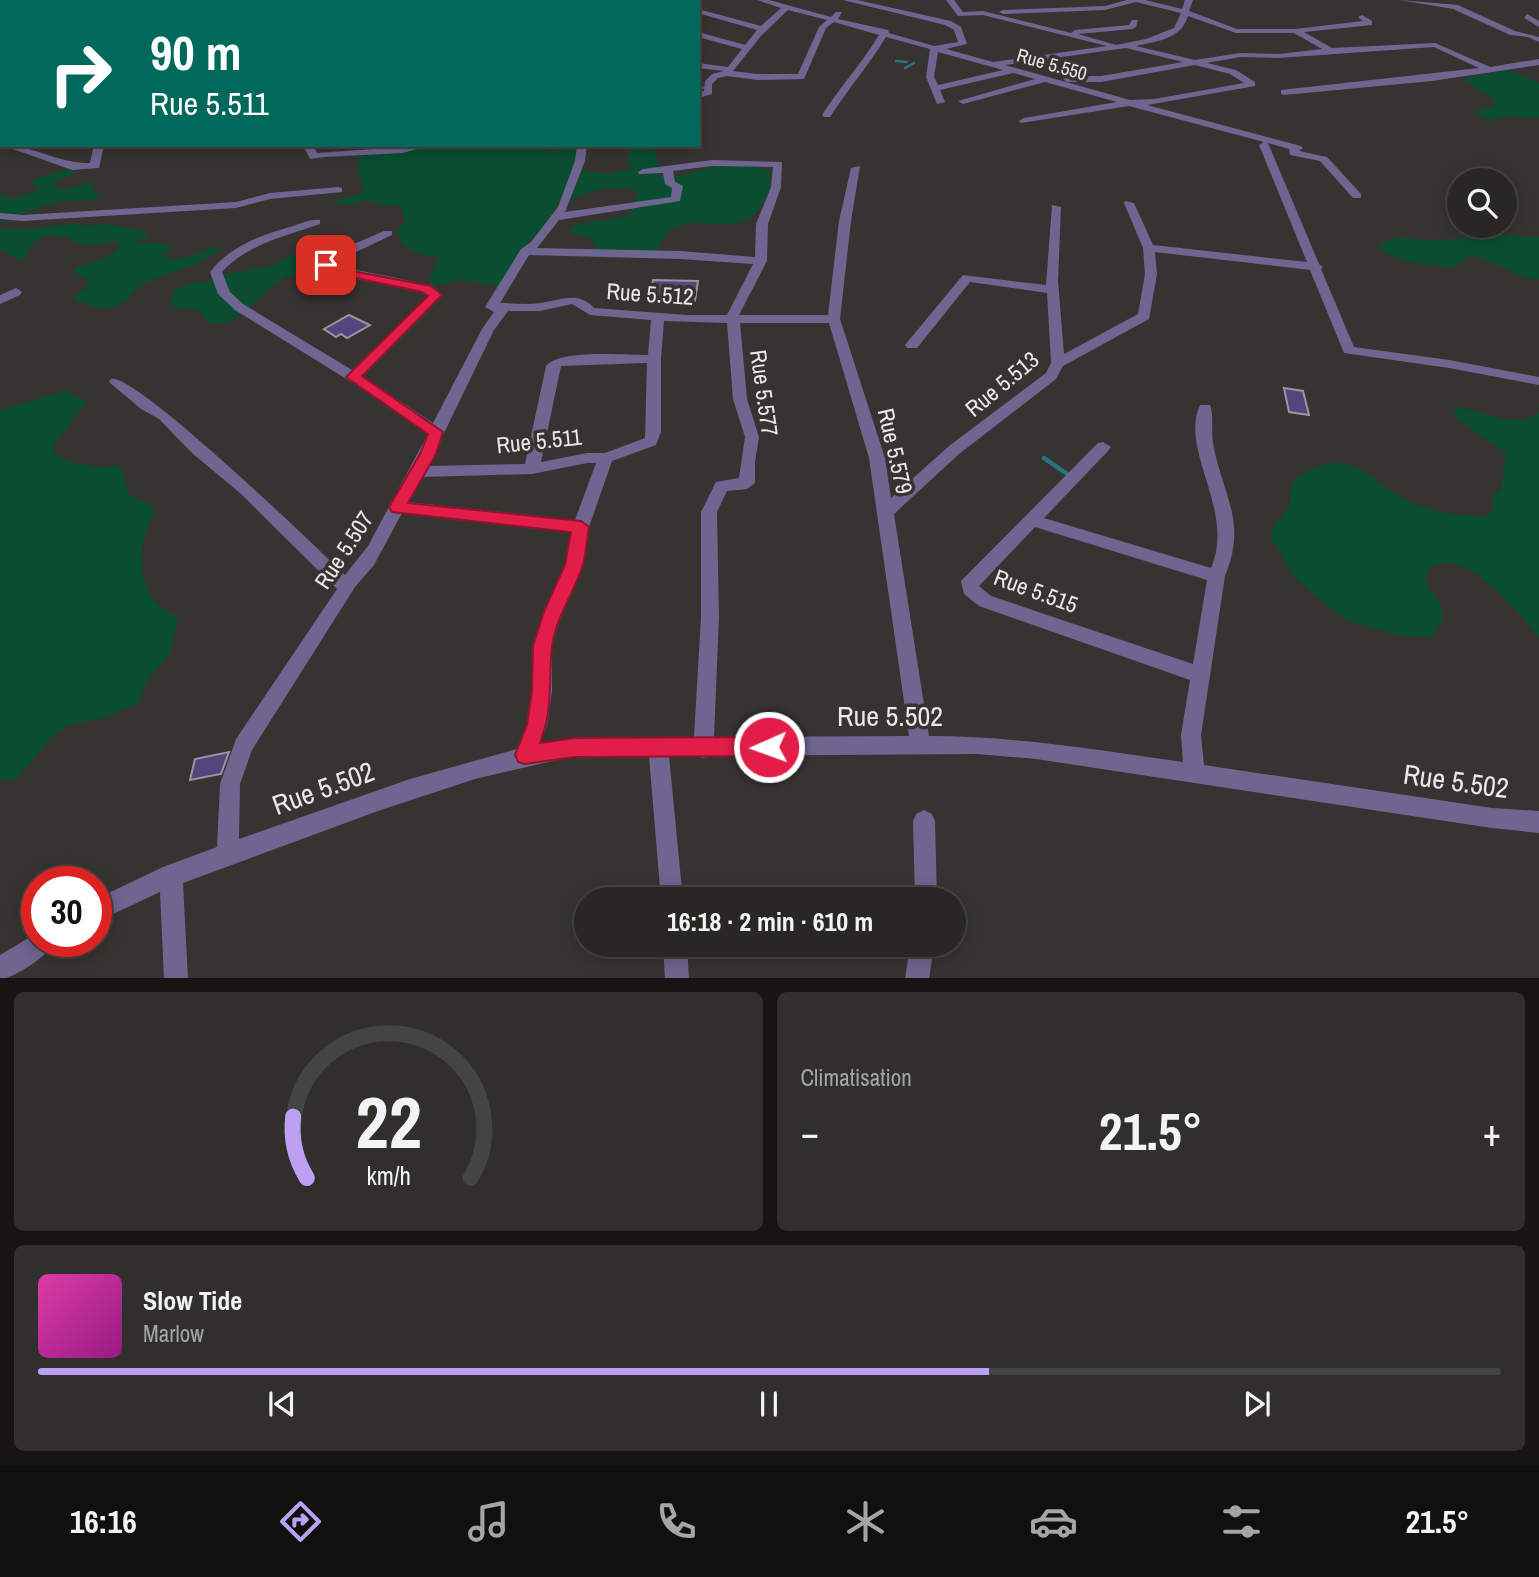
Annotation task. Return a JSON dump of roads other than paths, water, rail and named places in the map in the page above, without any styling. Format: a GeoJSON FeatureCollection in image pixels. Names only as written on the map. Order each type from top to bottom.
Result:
{"type":"FeatureCollection","features":[{"type":"Feature","properties":{"kind":"street","name":"Rue 5.550"},"geometry":{"type":"LineString","coordinates":[[761,0],[885,32],[1039,80],[1068,83],[1128,103],[1298,148],[1294,149],[1294,153],[1323,159],[1357,196]]}},
{"type":"Feature","properties":{"kind":"street"},"geometry":{"type":"LineString","coordinates":[[847,0],[863,1],[948,23],[958,29],[963,44],[934,48],[930,77],[940,102]]}},
{"type":"Feature","properties":{"kind":"street"},"geometry":{"type":"LineString","coordinates":[[950,0],[961,14],[1105,8],[1136,0],[1185,12],[1240,32],[1296,31],[1369,23],[1362,17]]}},
{"type":"Feature","properties":{"kind":"street"},"geometry":{"type":"LineString","coordinates":[[993,64],[1121,46],[1172,34],[1177,30],[1189,0]]}},
{"type":"Feature","properties":{"kind":"street"},"geometry":{"type":"LineString","coordinates":[[1402,0],[1461,9],[1513,33],[1530,35],[1539,40]]}},
{"type":"Feature","properties":{"kind":"street"},"geometry":{"type":"LineString","coordinates":[[700,65],[757,77],[801,77],[823,27],[832,18],[863,1]]}},
{"type":"Feature","properties":{"kind":"street"},"geometry":{"type":"LineString","coordinates":[[700,94],[709,92],[708,83],[715,76],[729,71],[762,29],[786,7]]}},
{"type":"Feature","properties":{"kind":"street"},"geometry":{"type":"LineString","coordinates":[[700,12],[762,29]]}},
{"type":"Feature","properties":{"kind":"street"},"geometry":{"type":"LineString","coordinates":[[983,13],[1233,72],[1252,84],[1024,121]]}},
{"type":"Feature","properties":{"kind":"street"},"geometry":{"type":"LineString","coordinates":[[1527,16],[1539,25]]}},
{"type":"Feature","properties":{"kind":"street"},"geometry":{"type":"LineString","coordinates":[[1073,33],[1132,27],[1135,22]]}},
{"type":"Feature","properties":{"kind":"street"},"geometry":{"type":"LineString","coordinates":[[1304,23],[1313,29]]}},
{"type":"Feature","properties":{"kind":"street"},"geometry":{"type":"LineString","coordinates":[[1296,31],[1331,51]]}},
{"type":"Feature","properties":{"kind":"street"},"geometry":{"type":"LineString","coordinates":[[827,115],[847,83],[864,67],[885,32]]}},
{"type":"Feature","properties":{"kind":"street"},"geometry":{"type":"LineString","coordinates":[[700,35],[746,48]]}},
{"type":"Feature","properties":{"kind":"street"},"geometry":{"type":"LineString","coordinates":[[1068,83],[1240,55],[1279,56],[1432,44],[1490,70]]}},
{"type":"Feature","properties":{"kind":"street"},"geometry":{"type":"LineString","coordinates":[[1284,92],[1392,83],[1537,64]]}},
{"type":"Feature","properties":{"kind":"street"},"geometry":{"type":"LineString","coordinates":[[934,89],[1010,71]]}},
{"type":"Feature","properties":{"kind":"street"},"geometry":{"type":"LineString","coordinates":[[963,101],[1039,80]]}},
{"type":"Feature","properties":{"kind":"street"},"geometry":{"type":"LineString","coordinates":[[1264,145],[1317,267],[1349,350],[1449,364],[1539,381]]}},
{"type":"Feature","properties":{"kind":"street"},"geometry":{"type":"LineString","coordinates":[[10,147],[72,167],[95,166],[99,147]]}},
{"type":"Feature","properties":{"kind":"street"},"geometry":{"type":"LineString","coordinates":[[309,147],[314,157],[406,147]]}},
{"type":"Feature","properties":{"kind":"street"},"geometry":{"type":"LineString","coordinates":[[316,222],[260,242],[232,256],[216,272],[224,295],[436,432],[488,329],[502,311],[491,307],[525,251],[536,244],[557,217],[573,183],[582,147]]}},
{"type":"Feature","properties":{"kind":"street","name":"Rue 5.577"},"geometry":{"type":"LineString","coordinates":[[643,172],[712,163],[778,164],[776,187],[762,224],[761,261],[736,305],[734,319],[740,399],[752,437],[747,462],[747,483],[722,486],[709,512],[710,617],[703,749]]}},
{"type":"Feature","properties":{"kind":"street"},"geometry":{"type":"LineString","coordinates":[[557,217],[676,200],[678,186],[670,184],[667,168]]}},
{"type":"Feature","properties":{"kind":"street","name":"Rue 5.579"},"geometry":{"type":"LineString","coordinates":[[856,168],[845,221],[834,319],[877,458],[921,746]]}},
{"type":"Feature","properties":{"kind":"street"},"geometry":{"type":"LineString","coordinates":[[0,216],[22,218],[236,205],[270,196],[338,190]]}},
{"type":"Feature","properties":{"kind":"street"},"geometry":{"type":"LineString","coordinates":[[1058,363],[1144,316],[1151,274],[1149,248],[1129,203]]}},
{"type":"Feature","properties":{"kind":"street","name":"Rue 5.513"},"geometry":{"type":"LineString","coordinates":[[885,513],[954,450],[1051,376],[1058,363],[1053,289],[1056,206]]}},
{"type":"Feature","properties":{"kind":"street"},"geometry":{"type":"LineString","coordinates":[[353,377],[436,295],[426,289],[345,273],[326,265],[328,260],[388,233]]}},
{"type":"Feature","properties":{"kind":"street"},"geometry":{"type":"LineString","coordinates":[[1149,248],[1317,267]]}},
{"type":"Feature","properties":{"kind":"street"},"geometry":{"type":"LineString","coordinates":[[525,251],[669,254],[761,261]]}},
{"type":"Feature","properties":{"kind":"street"},"geometry":{"type":"LineString","coordinates":[[912,345],[967,278],[1053,289]]}},
{"type":"Feature","properties":{"kind":"street"},"geometry":{"type":"LineString","coordinates":[[0,300],[16,292]]}},
{"type":"Feature","properties":{"kind":"street","name":"Rue 5.512"},"geometry":{"type":"LineString","coordinates":[[491,307],[540,307],[573,300],[584,304],[590,312],[658,317],[834,319]]}},
{"type":"Feature","properties":{"kind":"street"},"geometry":{"type":"LineString","coordinates":[[606,458],[651,441],[654,432],[654,359],[658,317]]}},
{"type":"Feature","properties":{"kind":"street"},"geometry":{"type":"LineString","coordinates":[[532,469],[553,366],[557,362],[654,359]]}},
{"type":"Feature","properties":{"kind":"street"},"geometry":{"type":"LineString","coordinates":[[116,382],[146,406],[164,416],[197,449],[246,489],[347,588]]}},
{"type":"Feature","properties":{"kind":"street"},"geometry":{"type":"LineString","coordinates":[[1194,771],[1191,735],[1199,675],[1225,540],[1224,503],[1200,422],[1205,408]]}},
{"type":"Feature","properties":{"kind":"street","name":"Rue 5.507"},"geometry":{"type":"LineString","coordinates":[[228,854],[230,785],[243,746],[347,588],[345,586],[357,576],[370,556],[418,472],[436,432]]}},
{"type":"Feature","properties":{"kind":"street"},"geometry":{"type":"LineString","coordinates":[[1103,447],[1032,520],[1216,576]]}},
{"type":"Feature","properties":{"kind":"street","name":"Rue 5.511"},"geometry":{"type":"LineString","coordinates":[[418,472],[532,469],[587,458],[606,458],[581,527],[574,565],[554,609],[543,646],[542,691],[537,725],[525,755]]}},
{"type":"Feature","properties":{"kind":"street"},"geometry":{"type":"LineString","coordinates":[[398,507],[581,527]]}},
{"type":"Feature","properties":{"kind":"street","name":"Rue 5.515"},"geometry":{"type":"LineString","coordinates":[[1032,520],[970,581],[970,589],[977,596],[996,606],[1199,675]]}},
{"type":"Feature","properties":{"kind":"street","name":"Rue 5.502"},"geometry":{"type":"LineString","coordinates":[[112,903],[171,875],[462,772],[525,755],[574,747],[658,746],[703,749],[976,745],[1036,750],[1194,771],[1492,818],[1539,822]]}},
{"type":"Feature","properties":{"kind":"street"},"geometry":{"type":"LineString","coordinates":[[658,746],[671,887]]}},
{"type":"Feature","properties":{"kind":"street"},"geometry":{"type":"LineString","coordinates":[[924,821],[926,887]]}},
{"type":"Feature","properties":{"kind":"street"},"geometry":{"type":"LineString","coordinates":[[171,875],[177,978]]}},
{"type":"Feature","properties":{"kind":"street"},"geometry":{"type":"LineString","coordinates":[[0,969],[21,956]]}},
{"type":"Feature","properties":{"kind":"street"},"geometry":{"type":"LineString","coordinates":[[676,957],[677,978]]}},
{"type":"Feature","properties":{"kind":"street"},"geometry":{"type":"LineString","coordinates":[[917,978],[920,957]]}},
{"type":"Feature","properties":{"kind":"waterway"},"geometry":{"type":"LineString","coordinates":[[896,61],[907,62]]}},
{"type":"Feature","properties":{"kind":"waterway"},"geometry":{"type":"LineString","coordinates":[[905,68],[914,63]]}},
{"type":"Feature","properties":{"kind":"waterway"},"geometry":{"type":"LineString","coordinates":[[700,87],[705,88]]}},
{"type":"Feature","properties":{"kind":"waterway"},"geometry":{"type":"LineString","coordinates":[[1044,458],[1070,476]]}}]}
